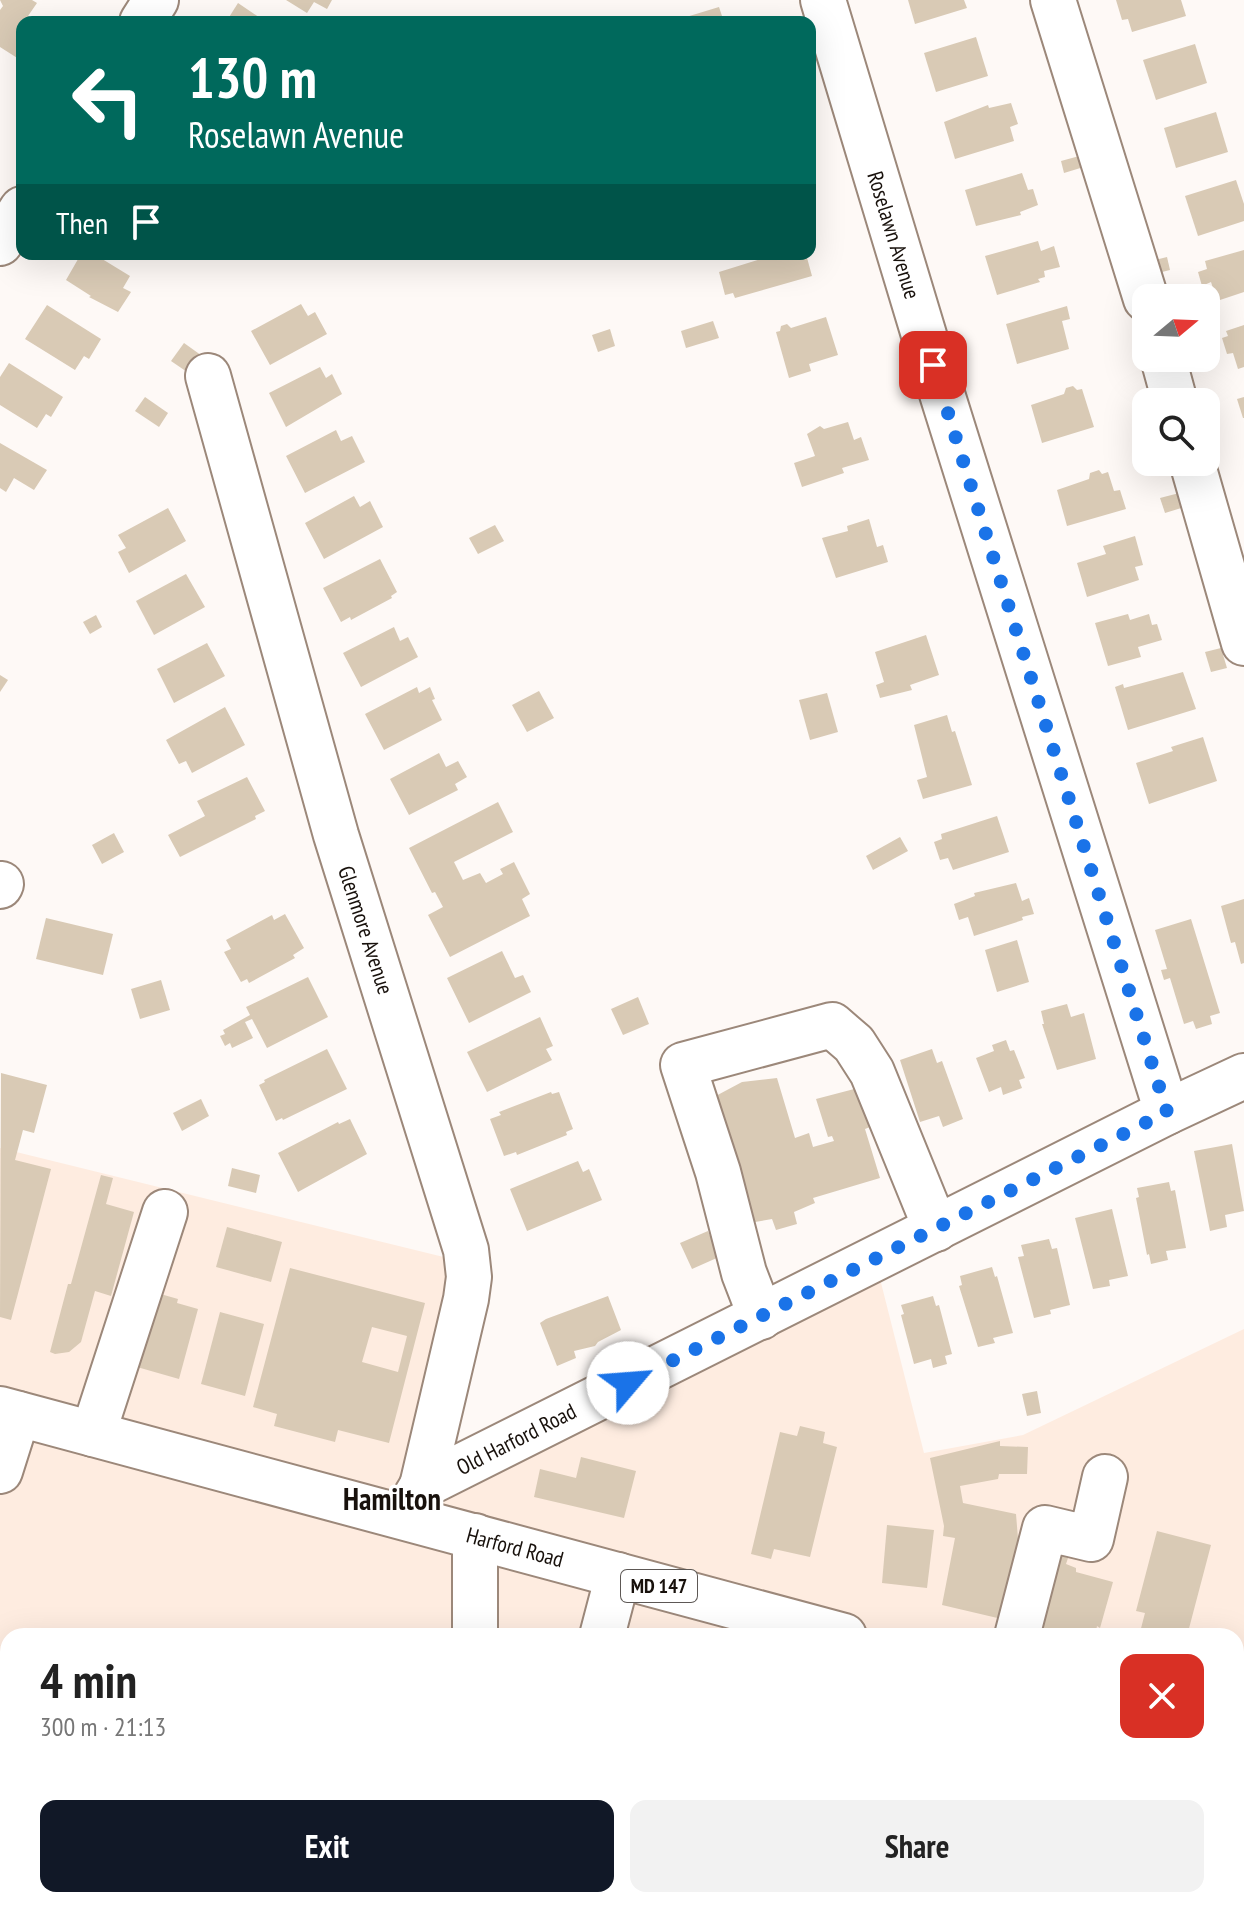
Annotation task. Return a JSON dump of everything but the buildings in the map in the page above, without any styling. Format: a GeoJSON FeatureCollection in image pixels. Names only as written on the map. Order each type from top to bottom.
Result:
{"type":"FeatureCollection","features":[{"type":"Feature","properties":{"kind":"street","name":"Roselawn Avenue"},"geometry":{"type":"LineString","coordinates":[[823,0],[933,365],[1167,1112]]}},
{"type":"Feature","properties":{"kind":"street"},"geometry":{"type":"LineString","coordinates":[[1053,0],[1141,284]]}},
{"type":"Feature","properties":{"kind":"street"},"geometry":{"type":"LineString","coordinates":[[0,243],[16,218]]}},
{"type":"Feature","properties":{"kind":"street","name":"Glenmore Avenue"},"geometry":{"type":"LineString","coordinates":[[208,376],[336,835],[466,1250],[469,1277],[466,1299],[413,1501]]}},
{"type":"Feature","properties":{"kind":"street"},"geometry":{"type":"LineString","coordinates":[[1196,476],[1244,643]]}},
{"type":"Feature","properties":{"kind":"street"},"geometry":{"type":"LineString","coordinates":[[761,1317],[744,1273],[718,1172],[683,1065],[832,1025],[854,1044],[872,1072],[936,1229]]}},
{"type":"Feature","properties":{"kind":"street","name":"Old Harford Road"},"geometry":{"type":"LineString","coordinates":[[413,1501],[761,1317],[1244,1076]]}},
{"type":"Feature","properties":{"kind":"street"},"geometry":{"type":"LineString","coordinates":[[93,1434],[165,1212]]}},
{"type":"Feature","properties":{"kind":"street"},"geometry":{"type":"LineString","coordinates":[[0,1471],[9,1412]]}},
{"type":"Feature","properties":{"kind":"street","name":"Harford Road"},"geometry":{"type":"LineString","coordinates":[[9,1412],[93,1434],[413,1501],[475,1536],[814,1628]]}},
{"type":"Feature","properties":{"kind":"street"},"geometry":{"type":"LineString","coordinates":[[1019,1628],[1045,1528],[1091,1539],[1105,1477]]}},
{"type":"Feature","properties":{"kind":"street"},"geometry":{"type":"LineString","coordinates":[[475,1536],[475,1628]]}},
{"type":"Feature","properties":{"kind":"street"},"geometry":{"type":"LineString","coordinates":[[604,1628],[618,1575]]}},
{"type":"Feature","properties":{"kind":"shaded area"},"geometry":{"type":"Polygon","coordinates":[[[0,1148],[464,1262],[416,1485],[873,1251],[924,1453],[1023,1435],[1244,1329],[1244,1628],[0,1628],[0,1148]]]}},
{"type":"Feature","properties":{"kind":"district","name":"Hamilton"},"geometry":{"type":"Point","coordinates":[392,1500]}},
{"type":"Feature","properties":{"kind":"route"},"geometry":{"type":"LineString","coordinates":[[628,1383],[1167,1112],[933,365]]}}]}
